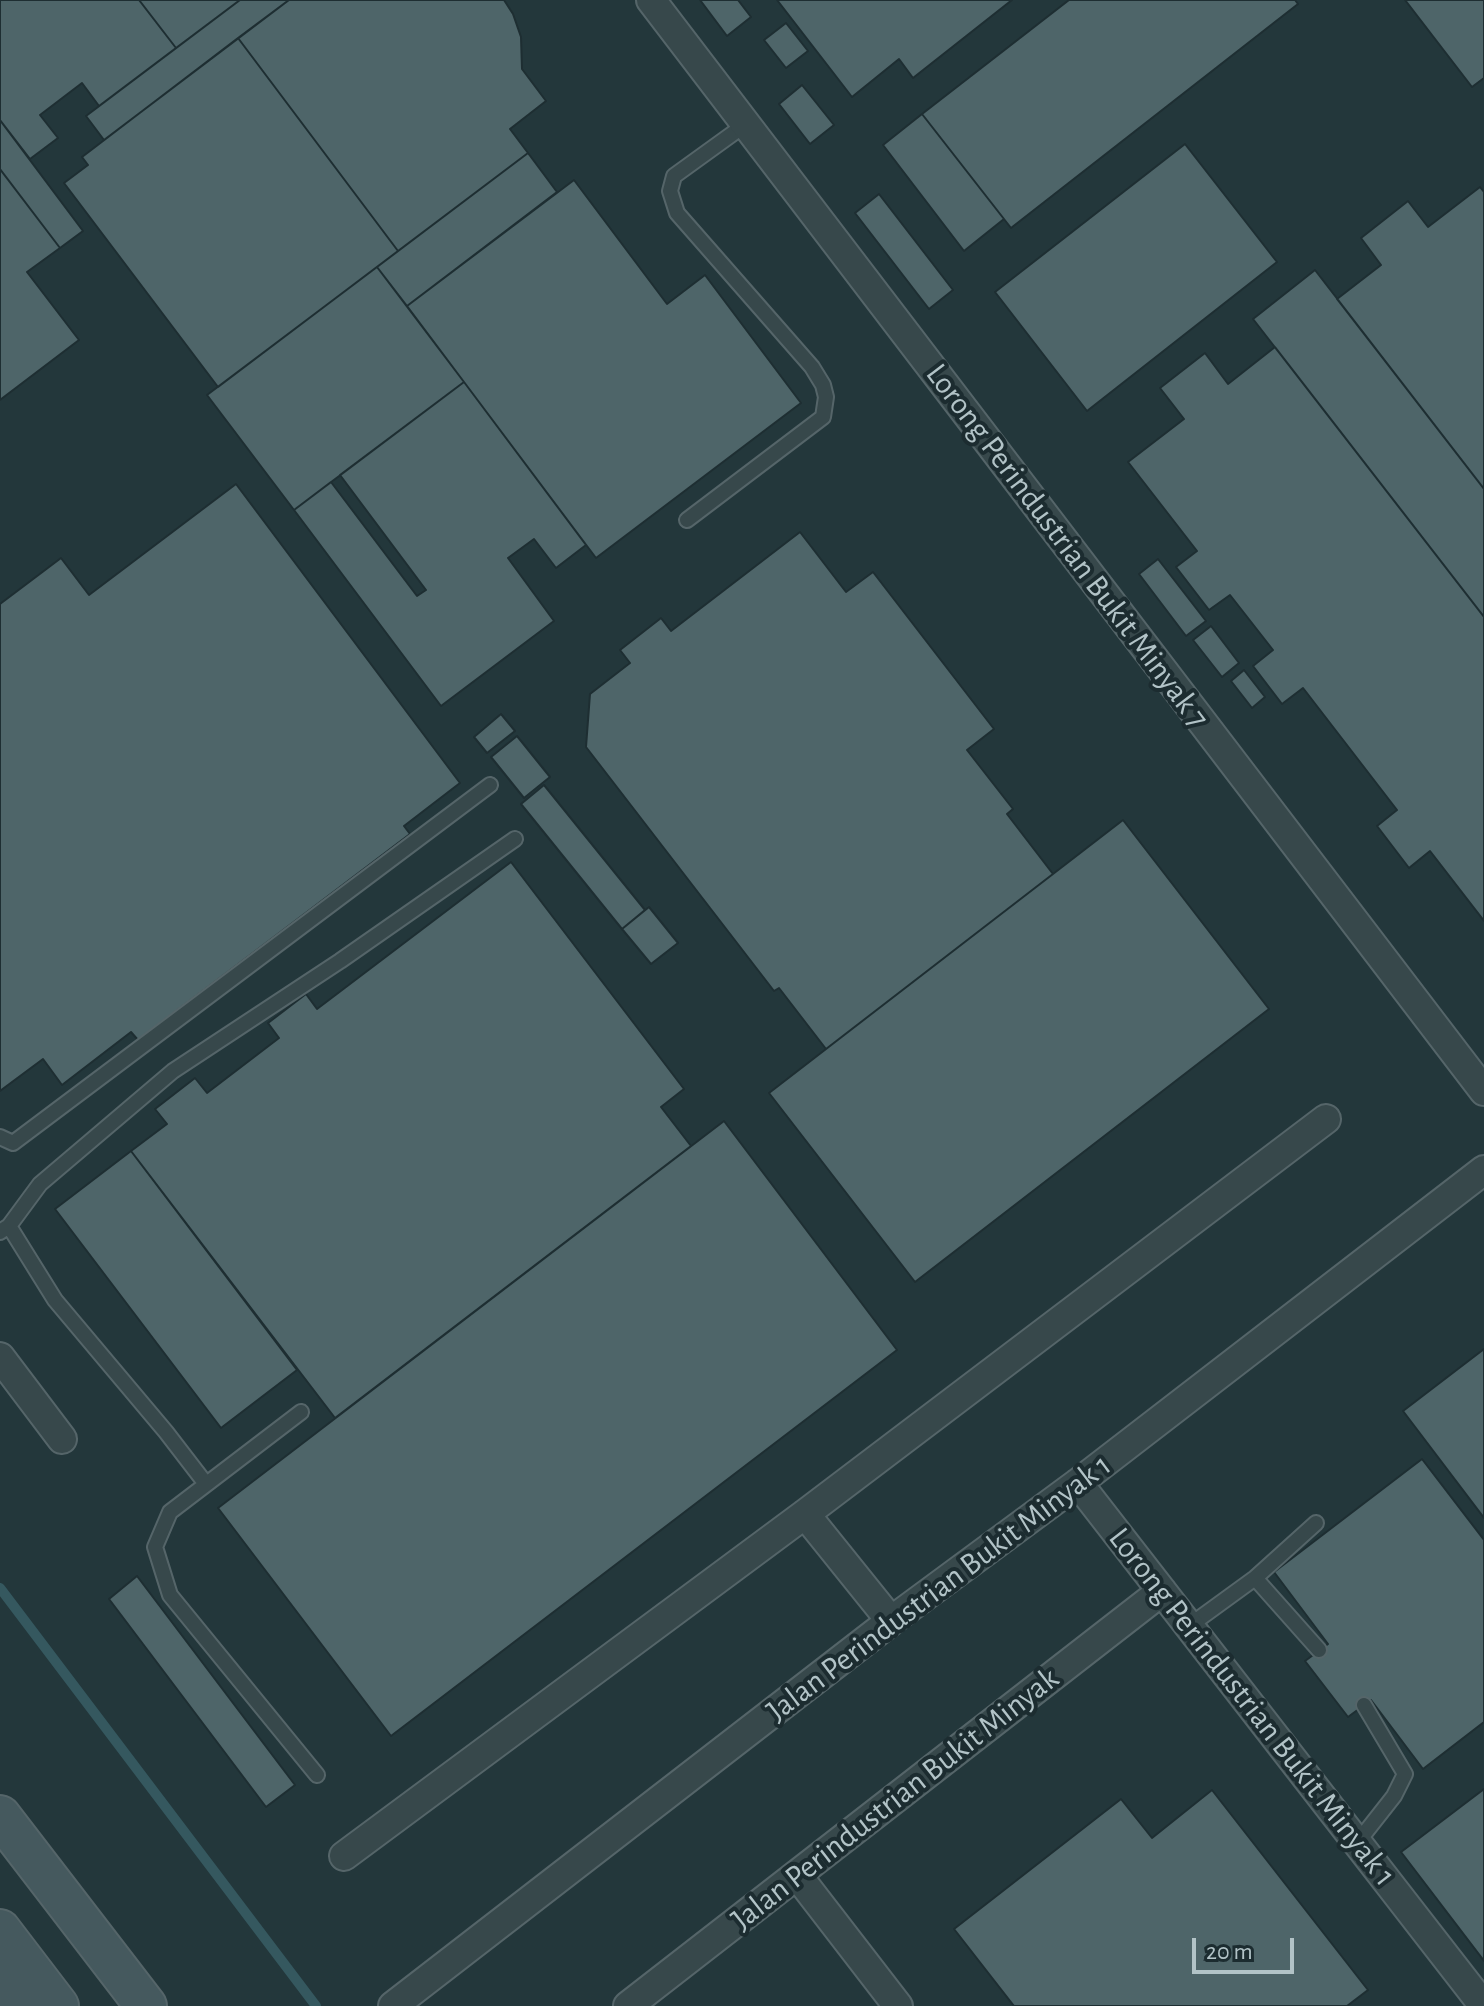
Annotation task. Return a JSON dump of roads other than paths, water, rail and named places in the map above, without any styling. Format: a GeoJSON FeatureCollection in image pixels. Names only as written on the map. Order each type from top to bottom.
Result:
{"type":"FeatureCollection","features":[{"type":"Feature","properties":{"kind":"main road"},"geometry":{"type":"LineString","coordinates":[[0,1816],[146,2006]]}},
{"type":"Feature","properties":{"kind":"main road"},"geometry":{"type":"LineString","coordinates":[[0,1930],[58,2006]]}},
{"type":"Feature","properties":{"kind":"main road"},"geometry":{"type":"LineString","coordinates":[[0,1956],[15,2006]]}},
{"type":"Feature","properties":{"kind":"street","name":"Lorong Perindustrian Bukit Minyak 7"},"geometry":{"type":"LineString","coordinates":[[651,0],[1484,1091]]}},
{"type":"Feature","properties":{"kind":"street"},"geometry":{"type":"LineString","coordinates":[[344,1856],[805,1514],[1326,1119]]}},
{"type":"Feature","properties":{"kind":"street","name":"Jalan Perindustrian Bukit Minyak 1"},"geometry":{"type":"LineString","coordinates":[[393,2006],[891,1621],[1078,1483],[1484,1170]]}},
{"type":"Feature","properties":{"kind":"street"},"geometry":{"type":"LineString","coordinates":[[0,1357],[62,1439]]}},
{"type":"Feature","properties":{"kind":"street","name":"Lorong Perindustrian Bukit Minyak 1"},"geometry":{"type":"LineString","coordinates":[[1078,1483],[1484,2006]]}},
{"type":"Feature","properties":{"kind":"street"},"geometry":{"type":"LineString","coordinates":[[805,1514],[891,1621]]}},
{"type":"Feature","properties":{"kind":"street","name":"Jalan Perindustrian Bukit Minyak"},"geometry":{"type":"LineString","coordinates":[[628,2006],[1162,1591]]}},
{"type":"Feature","properties":{"kind":"street"},"geometry":{"type":"LineString","coordinates":[[797,1875],[898,2006]]}},
{"type":"Feature","properties":{"kind":"lane"},"geometry":{"type":"LineString","coordinates":[[687,520],[823,417],[826,397],[812,367],[677,213],[670,191],[674,176],[746,124]]}},
{"type":"Feature","properties":{"kind":"lane"},"geometry":{"type":"LineString","coordinates":[[0,1137],[13,1143],[490,785]]}},
{"type":"Feature","properties":{"kind":"lane"},"geometry":{"type":"LineString","coordinates":[[206,1484],[55,1300],[5,1229],[40,1184],[173,1071],[340,961],[515,839]]}},
{"type":"Feature","properties":{"kind":"lane"},"geometry":{"type":"LineString","coordinates":[[301,1412],[170,1512],[155,1547],[170,1595],[317,1775]]}},
{"type":"Feature","properties":{"kind":"lane"},"geometry":{"type":"LineString","coordinates":[[1189,1626],[1255,1578],[1316,1523]]}},
{"type":"Feature","properties":{"kind":"lane"},"geometry":{"type":"LineString","coordinates":[[1255,1578],[1319,1650]]}},
{"type":"Feature","properties":{"kind":"lane"},"geometry":{"type":"LineString","coordinates":[[1357,1843],[1394,1796],[1405,1774],[1364,1705]]}},
{"type":"Feature","properties":{"kind":"waterway"},"geometry":{"type":"LineString","coordinates":[[0,1588],[316,2006]]}}]}
